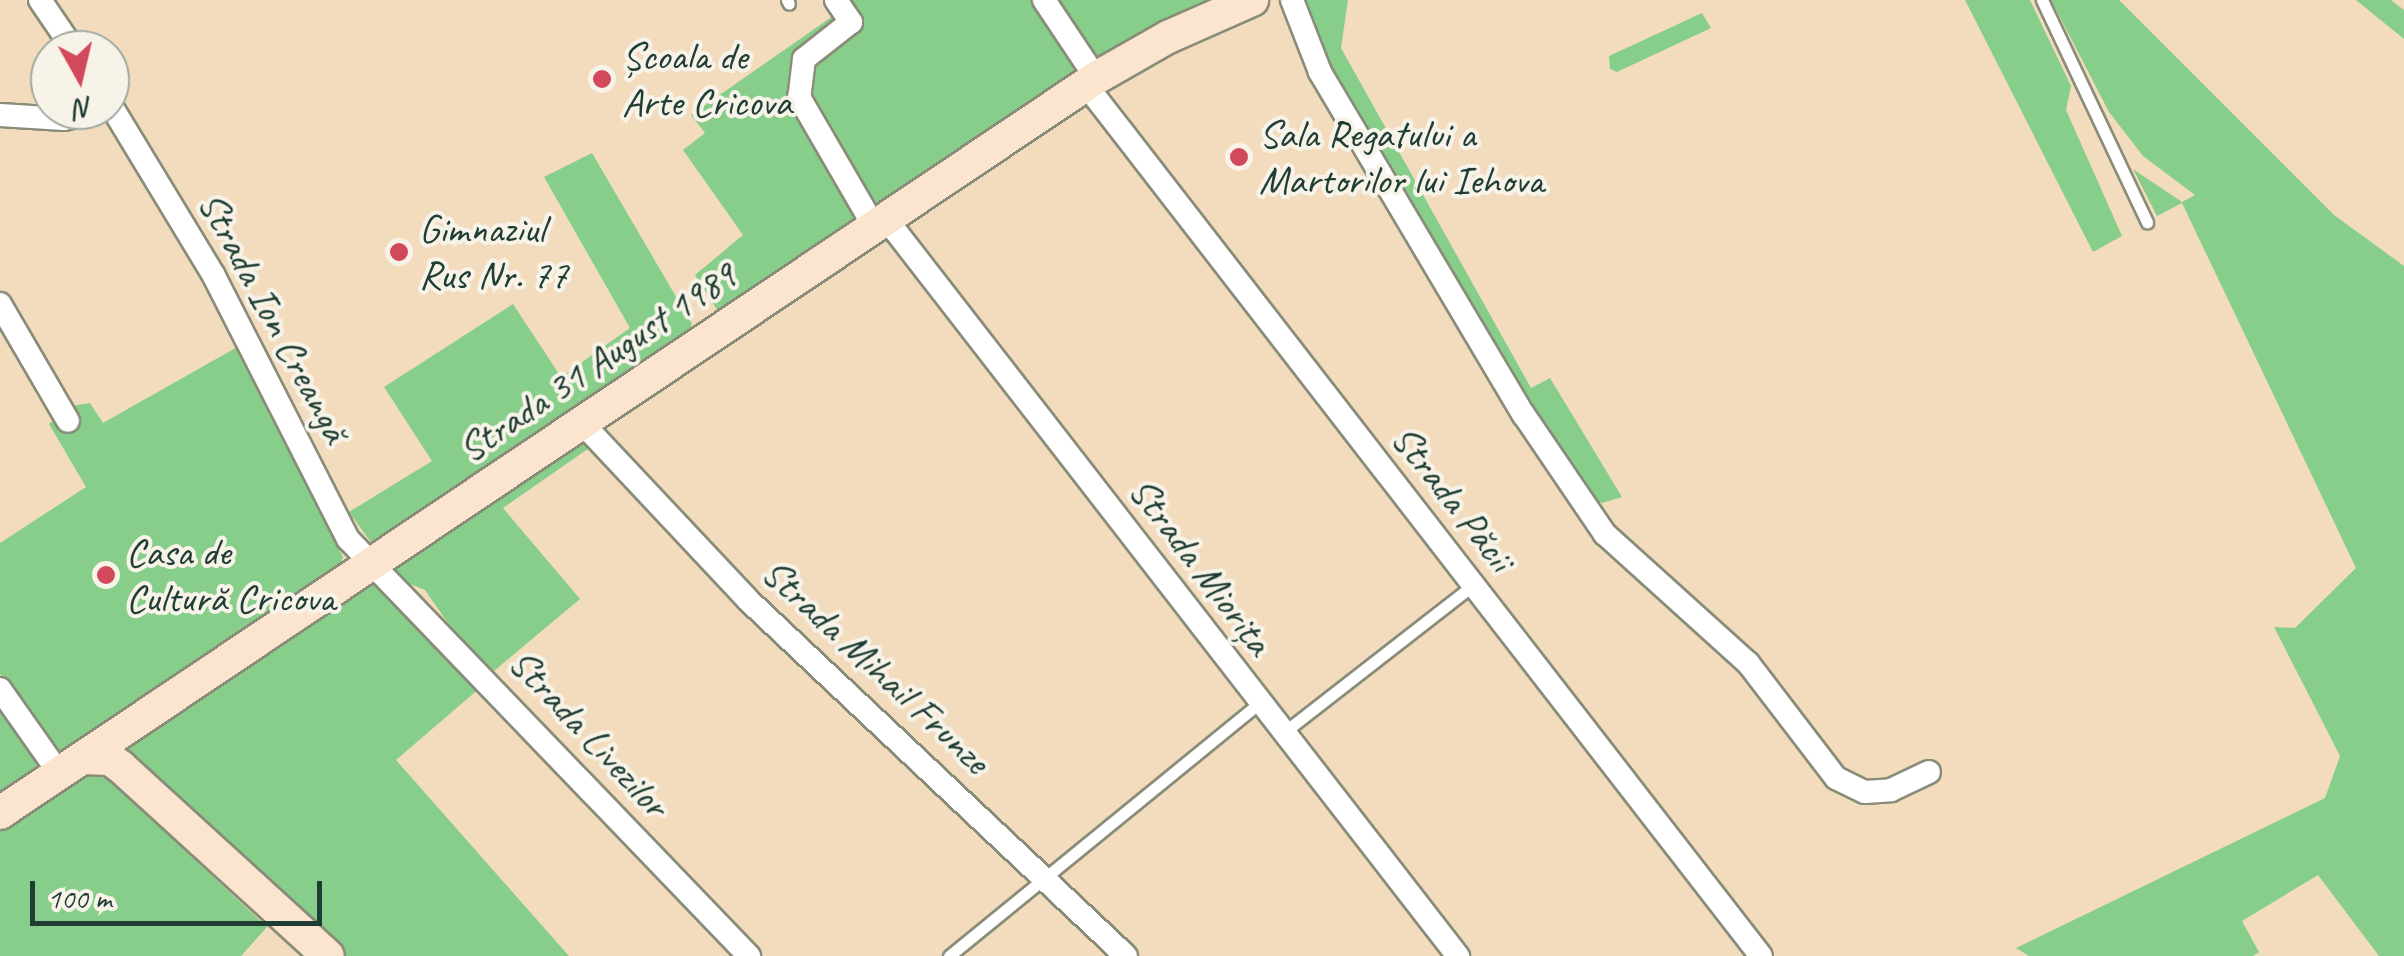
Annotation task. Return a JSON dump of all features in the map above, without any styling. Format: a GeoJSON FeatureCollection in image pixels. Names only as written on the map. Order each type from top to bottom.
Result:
{"type":"FeatureCollection","features":[{"type":"Feature","properties":{"kind":"street"},"geometry":{"type":"LineString","coordinates":[[40,0],[60,30]]}},
{"type":"Feature","properties":{"kind":"street","name":"Strada Miorița"},"geometry":{"type":"LineString","coordinates":[[836,0],[850,22],[804,59],[800,97],[811,127],[881,224],[1458,956]]}},
{"type":"Feature","properties":{"kind":"street","name":"Strada Păcii"},"geometry":{"type":"LineString","coordinates":[[1044,0],[1091,82],[1761,956]]}},
{"type":"Feature","properties":{"kind":"street","name":"Strada 31 August 1989"},"geometry":{"type":"LineString","coordinates":[[0,813],[1091,82],[1252,0]]}},
{"type":"Feature","properties":{"kind":"street"},"geometry":{"type":"LineString","coordinates":[[1292,0],[1320,72],[1524,415],[1605,534],[1748,664],[1836,778],[1866,792],[1891,790],[1929,772]]}},
{"type":"Feature","properties":{"kind":"street"},"geometry":{"type":"LineString","coordinates":[[0,115],[30,117]]}},
{"type":"Feature","properties":{"kind":"street","name":"Strada Ion Creangă"},"geometry":{"type":"LineString","coordinates":[[125,130],[214,276],[348,538],[375,562]]}},
{"type":"Feature","properties":{"kind":"street"},"geometry":{"type":"LineString","coordinates":[[0,304],[68,420]]}},
{"type":"Feature","properties":{"kind":"street","name":"Strada Mihail Frunze"},"geometry":{"type":"LineString","coordinates":[[582,423],[780,632],[1049,878],[1126,956]]}},
{"type":"Feature","properties":{"kind":"street","name":"Strada Livezilor"},"geometry":{"type":"LineString","coordinates":[[375,562],[749,956]]}},
{"type":"Feature","properties":{"kind":"street"},"geometry":{"type":"LineString","coordinates":[[0,689],[70,766],[110,759],[328,956]]}},
{"type":"Feature","properties":{"kind":"lane"},"geometry":{"type":"LineString","coordinates":[[2042,0],[2146,222]]}},
{"type":"Feature","properties":{"kind":"lane"},"geometry":{"type":"LineString","coordinates":[[1283,734],[1473,585]]}},
{"type":"Feature","properties":{"kind":"lane"},"geometry":{"type":"LineString","coordinates":[[949,956],[1259,703]]}},
{"type":"Feature","properties":{"kind":"green space"},"geometry":{"type":"Polygon","coordinates":[[[823,0],[1213,0],[719,313],[695,275],[743,235],[683,150],[705,133],[691,115],[833,16],[823,0]]]}},
{"type":"Feature","properties":{"kind":"green space"},"geometry":{"type":"Polygon","coordinates":[[[1305,0],[1348,0],[1341,48],[1531,388],[1550,378],[1622,497],[1602,503],[1586,495],[1521,395],[1306,22],[1305,0]]]}},
{"type":"Feature","properties":{"kind":"green space"},"geometry":{"type":"Polygon","coordinates":[[[1965,0],[2030,0],[2071,86],[2066,110],[2122,236],[2093,252],[1965,0]]]}},
{"type":"Feature","properties":{"kind":"green space"},"geometry":{"type":"Polygon","coordinates":[[[2051,0],[2119,0],[2334,215],[2404,266],[2404,956],[2379,956],[2318,875],[2242,921],[2259,952],[2253,956],[2029,956],[2016,948],[2325,798],[2340,756],[2274,627],[2295,628],[2356,568],[2182,203],[2157,216],[2133,169],[2182,202],[2195,195],[2143,156],[2109,112],[2051,0]]]}},
{"type":"Feature","properties":{"kind":"green space"},"geometry":{"type":"Polygon","coordinates":[[[2356,0],[2391,0],[2404,10],[2404,39],[2356,0]]]}},
{"type":"Feature","properties":{"kind":"green space"},"geometry":{"type":"Polygon","coordinates":[[[1702,13],[1711,28],[1617,72],[1610,69],[1609,56],[1702,13]]]}},
{"type":"Feature","properties":{"kind":"green space"},"geometry":{"type":"Polygon","coordinates":[[[592,153],[692,324],[687,336],[381,543],[370,541],[349,512],[432,461],[384,387],[513,304],[561,377],[630,328],[544,177],[592,153]]]}},
{"type":"Feature","properties":{"kind":"green space"},"geometry":{"type":"Polygon","coordinates":[[[239,346],[343,557],[337,572],[68,754],[54,753],[0,674],[0,543],[86,487],[49,424],[71,406],[90,403],[103,423],[239,346]]]}},
{"type":"Feature","properties":{"kind":"green space"},"geometry":{"type":"Polygon","coordinates":[[[581,439],[595,444],[503,508],[580,599],[494,671],[459,639],[425,590],[405,582],[394,568],[581,439]]]}},
{"type":"Feature","properties":{"kind":"green space"},"geometry":{"type":"Polygon","coordinates":[[[372,582],[381,582],[481,687],[396,760],[569,956],[342,956],[128,749],[130,741],[372,582]]]}},
{"type":"Feature","properties":{"kind":"green space"},"geometry":{"type":"Polygon","coordinates":[[[0,707],[41,769],[0,798],[0,707]]]}},
{"type":"Feature","properties":{"kind":"green space"},"geometry":{"type":"Polygon","coordinates":[[[96,767],[267,927],[241,956],[0,956],[0,829],[96,767]]]}},
{"type":"Feature","properties":{"kind":"place","name":"Școala de Arte Cricova"},"geometry":{"type":"Point","coordinates":[602,79]}},
{"type":"Feature","properties":{"kind":"place","name":"Sala Regatului a Martorilor lui Iehova"},"geometry":{"type":"Point","coordinates":[1239,157]}},
{"type":"Feature","properties":{"kind":"place","name":"Gimnaziul Rus Nr. 77"},"geometry":{"type":"Point","coordinates":[399,252]}},
{"type":"Feature","properties":{"kind":"place","name":"Casa de Cultură Cricova"},"geometry":{"type":"Point","coordinates":[106,575]}}]}
